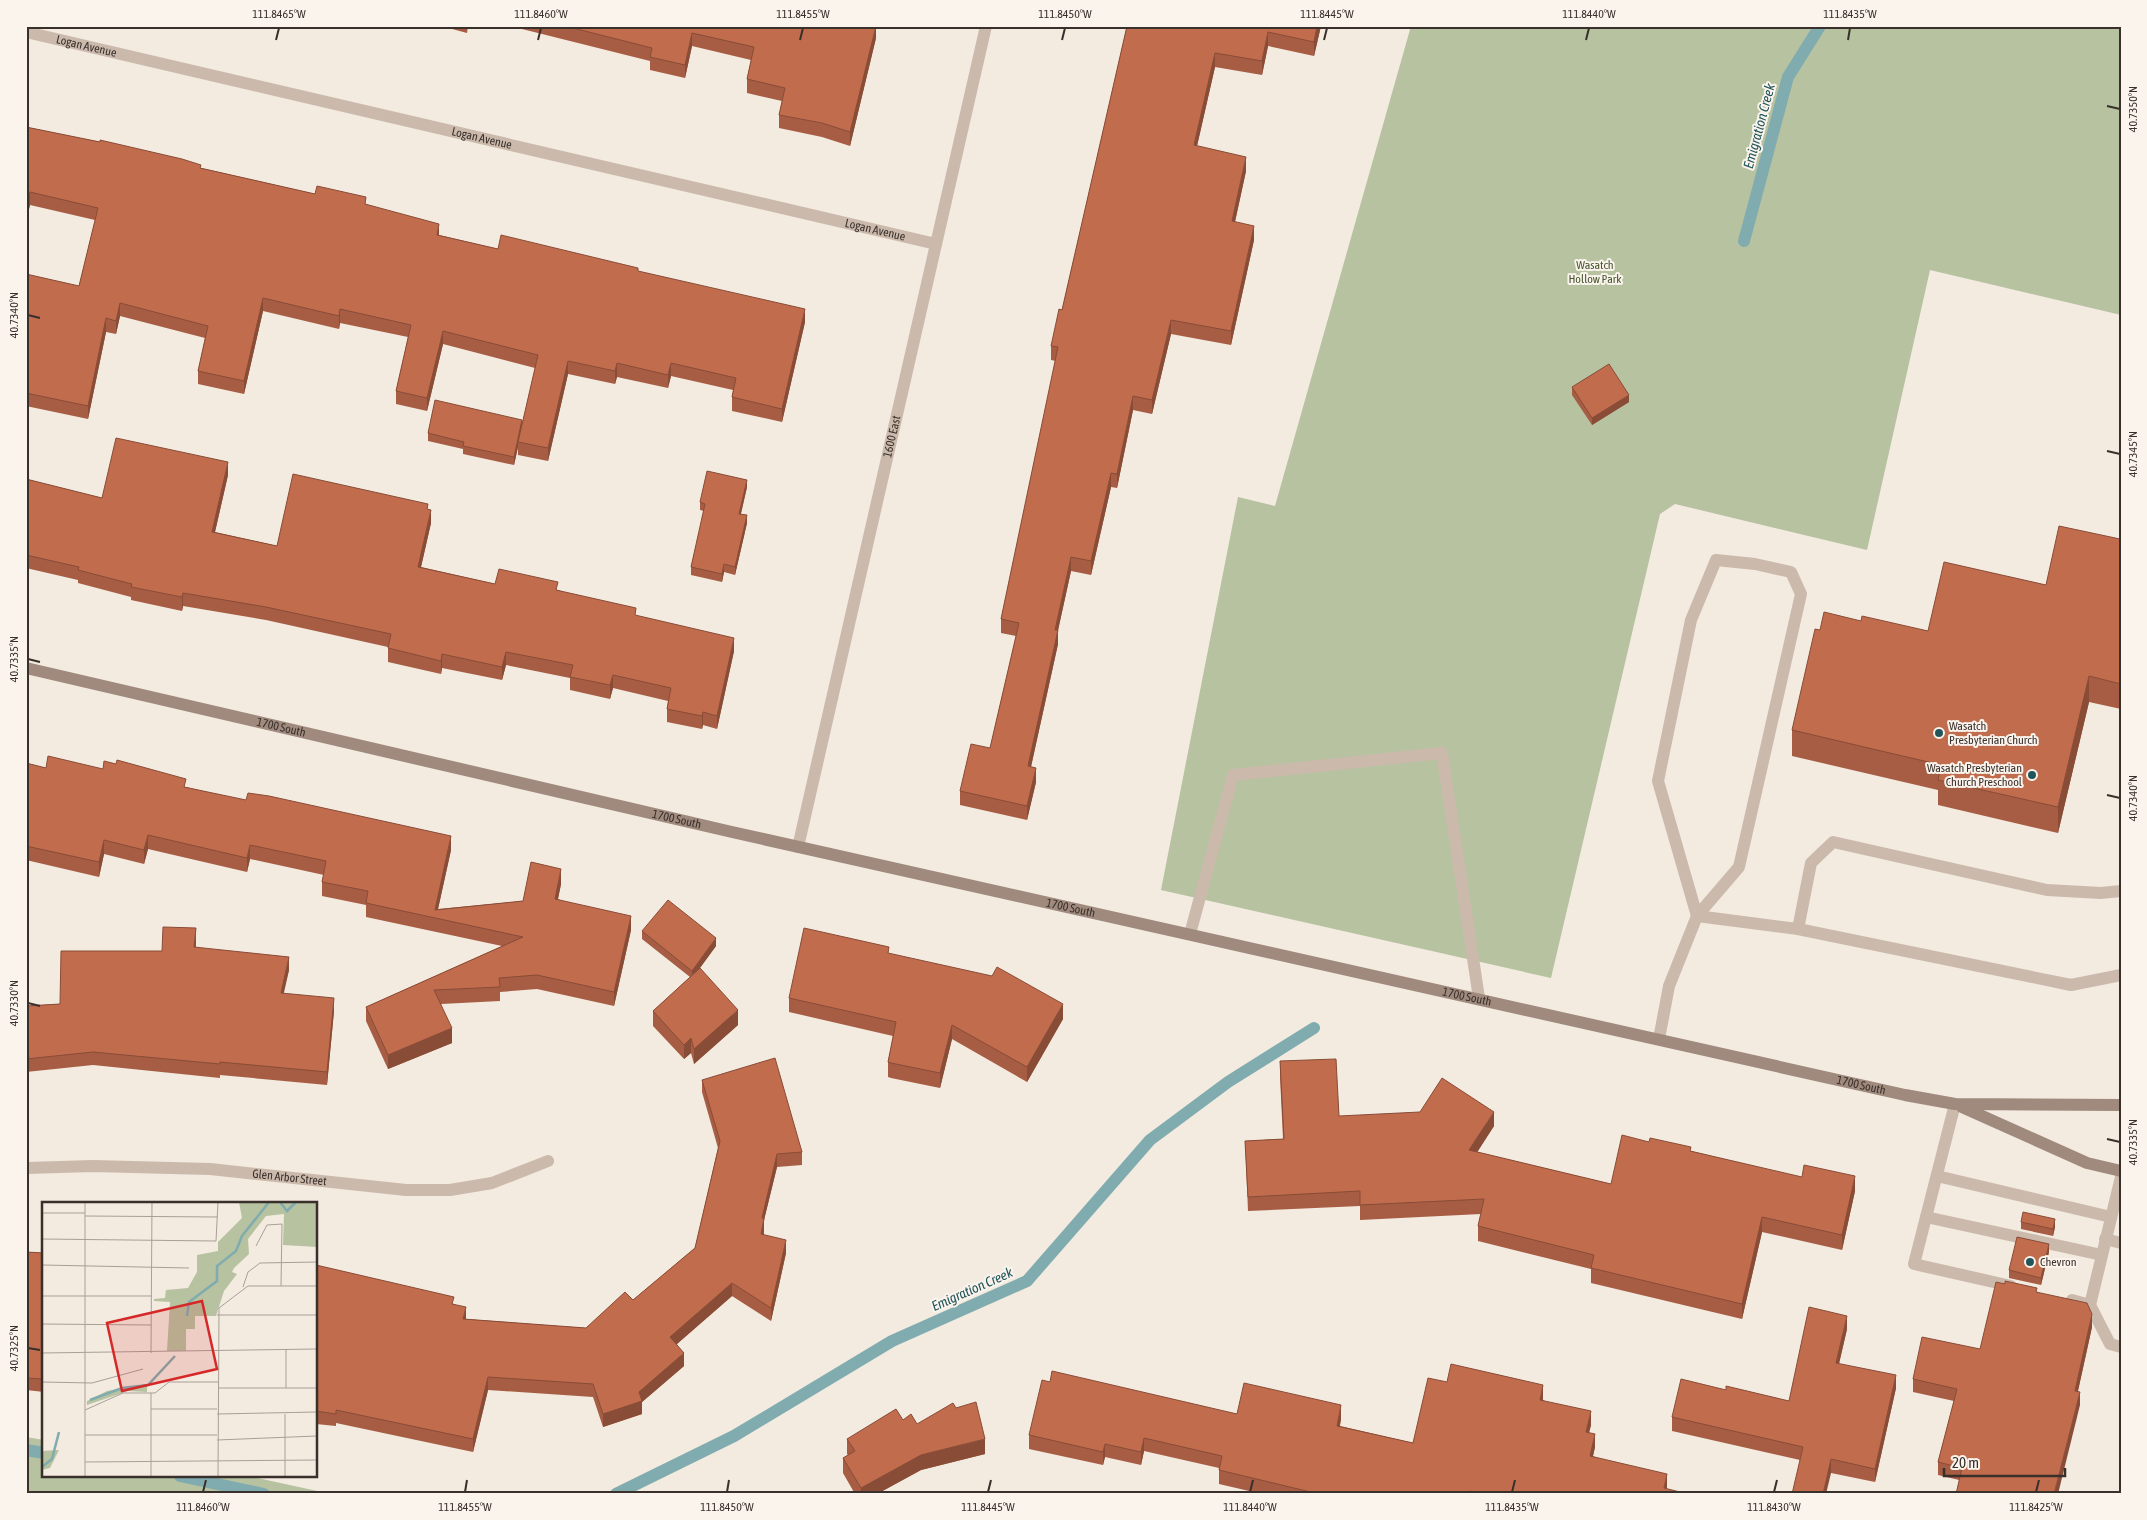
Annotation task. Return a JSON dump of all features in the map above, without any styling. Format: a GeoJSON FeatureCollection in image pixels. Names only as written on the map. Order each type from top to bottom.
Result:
{"type":"FeatureCollection","features":[{"type":"Feature","properties":{"kind":"street","name":"1600 East"},"geometry":{"type":"LineString","coordinates":[[798,846],[986,26]]}},
{"type":"Feature","properties":{"kind":"street","name":"Logan Avenue"},"geometry":{"type":"LineString","coordinates":[[26,32],[936,244]]}},
{"type":"Feature","properties":{"kind":"street"},"geometry":{"type":"LineString","coordinates":[[1659,1039],[1669,986],[1697,916],[1739,867],[1801,594],[1791,572],[1756,564],[1716,560],[1690,620],[1658,781],[1697,916]]}},
{"type":"Feature","properties":{"kind":"street","name":"1700 South"},"geometry":{"type":"LineString","coordinates":[[26,668],[798,846],[1904,1095],[1955,1104],[2121,1105]]}},
{"type":"Feature","properties":{"kind":"street"},"geometry":{"type":"LineString","coordinates":[[1190,934],[1233,775],[1442,753],[1479,998]]}},
{"type":"Feature","properties":{"kind":"street"},"geometry":{"type":"LineString","coordinates":[[1798,929],[1810,863],[1833,842],[2047,890],[2101,892],[2121,890]]}},
{"type":"Feature","properties":{"kind":"street"},"geometry":{"type":"LineString","coordinates":[[1697,916],[1798,929],[2071,985],[2121,975]]}},
{"type":"Feature","properties":{"kind":"street"},"geometry":{"type":"LineString","coordinates":[[2025,1290],[1914,1264],[1955,1104],[2087,1163],[2121,1171]]}},
{"type":"Feature","properties":{"kind":"street","name":"Glen Arbor Street"},"geometry":{"type":"LineString","coordinates":[[26,1168],[93,1166],[210,1169],[406,1190],[450,1190],[492,1183],[548,1161]]}},
{"type":"Feature","properties":{"kind":"street"},"geometry":{"type":"LineString","coordinates":[[1937,1176],[2111,1216]]}},
{"type":"Feature","properties":{"kind":"street"},"geometry":{"type":"LineString","coordinates":[[2121,1177],[2090,1304],[2110,1344],[2121,1347]]}},
{"type":"Feature","properties":{"kind":"street"},"geometry":{"type":"LineString","coordinates":[[1926,1217],[2102,1255]]}},
{"type":"Feature","properties":{"kind":"street"},"geometry":{"type":"LineString","coordinates":[[2105,1239],[2121,1243]]}},
{"type":"Feature","properties":{"kind":"street"},"geometry":{"type":"LineString","coordinates":[[2062,1298],[2090,1304]]}},
{"type":"Feature","properties":{"kind":"green space","name":"Wasatch Hollow Park"},"geometry":{"type":"Polygon","coordinates":[[[1411,26],[2121,26],[2121,315],[1930,270],[1867,550],[1675,504],[1660,514],[1551,978],[1161,890],[1238,497],[1275,506],[1411,26]]]}},
{"type":"Feature","properties":{"kind":"green space"},"geometry":{"type":"Polygon","coordinates":[[[26,1437],[42,1440],[42,1478],[257,1478],[331,1494],[26,1494],[26,1437]]]}},
{"type":"Feature","properties":{"kind":"building"},"geometry":{"type":"Polygon","coordinates":[[[565,26],[876,26],[850,132],[822,123],[779,115],[785,88],[747,79],[754,47],[692,33],[685,65],[650,57],[652,48],[565,26]]]}},
{"type":"Feature","properties":{"kind":"building"},"geometry":{"type":"Polygon","coordinates":[[[1127,26],[1317,26],[1314,42],[1268,32],[1262,61],[1215,53],[1194,145],[1246,157],[1232,221],[1254,226],[1231,331],[1171,320],[1152,400],[1133,396],[1117,474],[1111,473],[1091,561],[1071,557],[1055,630],[1058,630],[1028,766],[1036,768],[1027,806],[960,791],[971,744],[990,748],[1019,623],[1001,619],[1058,347],[1051,346],[1059,309],[1062,310],[1127,26]]]}},
{"type":"Feature","properties":{"kind":"building"},"geometry":{"type":"Polygon","coordinates":[[[26,127],[100,142],[100,140],[182,159],[201,165],[200,168],[315,194],[317,186],[366,197],[365,204],[439,224],[437,235],[498,249],[501,235],[638,268],[638,271],[805,309],[782,409],[732,397],[736,378],[671,363],[668,375],[617,363],[615,371],[568,361],[548,448],[518,442],[538,355],[443,331],[427,398],[396,391],[411,325],[340,309],[339,316],[263,298],[244,381],[198,371],[208,326],[120,303],[116,321],[106,318],[88,406],[26,393],[26,274],[79,286],[98,208],[30,192],[26,208],[26,127]]]}},
{"type":"Feature","properties":{"kind":"building"},"geometry":{"type":"Polygon","coordinates":[[[1609,364],[1629,395],[1592,418],[1572,387],[1609,364]]]}},
{"type":"Feature","properties":{"kind":"building"},"geometry":{"type":"Polygon","coordinates":[[[435,400],[522,420],[514,457],[463,446],[464,442],[428,433],[435,400]]]}},
{"type":"Feature","properties":{"kind":"building"},"geometry":{"type":"Polygon","coordinates":[[[116,438],[228,462],[212,532],[277,546],[293,474],[428,504],[427,509],[431,510],[418,567],[495,584],[499,569],[558,582],[556,590],[636,608],[635,615],[734,638],[717,716],[703,712],[702,716],[667,709],[671,688],[613,675],[610,685],[570,677],[573,665],[506,652],[502,667],[442,654],[441,661],[388,648],[391,634],[266,607],[183,593],[182,597],[131,587],[132,584],[78,570],[79,567],[26,555],[26,479],[102,498],[116,438]]]}},
{"type":"Feature","properties":{"kind":"building"},"geometry":{"type":"Polygon","coordinates":[[[707,471],[747,480],[739,514],[747,515],[735,567],[724,564],[722,574],[691,567],[705,504],[700,502],[707,471]]]}},
{"type":"Feature","properties":{"kind":"building","name":"Wasatch Presbyterian Church"},"geometry":{"type":"Polygon","coordinates":[[[2059,526],[2120,539],[2121,535],[2121,684],[2089,676],[2058,807],[1938,780],[1941,765],[1792,730],[1815,629],[1820,630],[1824,612],[1861,621],[1862,616],[1928,631],[1944,562],[2046,585],[2059,526]]]}},
{"type":"Feature","properties":{"kind":"building"},"geometry":{"type":"Polygon","coordinates":[[[48,756],[103,769],[104,761],[116,764],[117,760],[186,779],[184,787],[246,800],[248,793],[269,796],[451,836],[435,910],[523,901],[531,862],[561,869],[555,899],[631,916],[614,992],[537,975],[499,978],[500,987],[434,990],[452,1028],[388,1055],[366,1007],[523,937],[366,903],[368,891],[322,882],[326,861],[250,845],[247,858],[148,835],[144,850],[104,840],[99,862],[26,846],[26,763],[46,768],[48,756]]]}},
{"type":"Feature","properties":{"kind":"building"},"geometry":{"type":"Polygon","coordinates":[[[668,900],[716,938],[692,971],[642,931],[668,900]]]}},
{"type":"Feature","properties":{"kind":"building"},"geometry":{"type":"Polygon","coordinates":[[[163,927],[196,928],[194,947],[289,957],[281,993],[334,998],[327,1072],[93,1052],[26,1059],[26,1006],[60,1004],[61,951],[162,951],[163,927]]]}},
{"type":"Feature","properties":{"kind":"building"},"geometry":{"type":"Polygon","coordinates":[[[804,928],[889,947],[888,953],[992,976],[997,967],[1063,1004],[1027,1067],[952,1025],[940,1073],[891,1063],[888,1062],[896,1022],[789,998],[804,928]]]}},
{"type":"Feature","properties":{"kind":"building"},"geometry":{"type":"Polygon","coordinates":[[[700,968],[738,1010],[694,1049],[691,1038],[684,1045],[653,1011],[700,968]]]}},
{"type":"Feature","properties":{"kind":"building"},"geometry":{"type":"Polygon","coordinates":[[[775,1058],[802,1152],[777,1154],[762,1218],[764,1219],[761,1234],[786,1240],[771,1308],[732,1283],[670,1337],[684,1353],[639,1392],[642,1401],[603,1414],[593,1384],[488,1377],[473,1439],[336,1410],[336,1414],[318,1411],[318,1265],[454,1297],[452,1304],[466,1307],[463,1319],[586,1328],[625,1292],[633,1300],[695,1248],[720,1141],[702,1080],[775,1058]]]}},
{"type":"Feature","properties":{"kind":"building"},"geometry":{"type":"Polygon","coordinates":[[[1336,1059],[1339,1116],[1420,1112],[1442,1078],[1494,1112],[1469,1150],[1611,1184],[1622,1135],[1649,1142],[1650,1138],[1691,1147],[1690,1151],[1802,1177],[1804,1165],[1855,1176],[1842,1235],[1762,1217],[1742,1304],[1591,1268],[1594,1255],[1478,1226],[1484,1199],[1360,1205],[1360,1191],[1248,1197],[1245,1141],[1284,1139],[1280,1061],[1336,1059]]]}},
{"type":"Feature","properties":{"kind":"building"},"geometry":{"type":"Polygon","coordinates":[[[2023,1212],[2055,1219],[2053,1229],[2021,1222],[2023,1212]]]}},
{"type":"Feature","properties":{"kind":"building"},"geometry":{"type":"Polygon","coordinates":[[[2017,1237],[2049,1244],[2041,1278],[2009,1270],[2017,1237]]]}},
{"type":"Feature","properties":{"kind":"building"},"geometry":{"type":"Polygon","coordinates":[[[26,1252],[42,1253],[42,1379],[26,1378],[26,1252]]]}},
{"type":"Feature","properties":{"kind":"building"},"geometry":{"type":"Polygon","coordinates":[[[2005,1281],[2037,1288],[2036,1292],[2087,1303],[2092,1314],[2075,1391],[2080,1392],[2054,1494],[1956,1494],[1962,1468],[1938,1462],[1957,1389],[1913,1379],[1922,1337],[1980,1349],[1996,1282],[2005,1284],[2005,1281]]]}},
{"type":"Feature","properties":{"kind":"building"},"geometry":{"type":"Polygon","coordinates":[[[1809,1307],[1847,1316],[1836,1363],[1896,1375],[1875,1469],[1831,1459],[1823,1494],[1792,1494],[1803,1447],[1672,1417],[1681,1379],[1726,1390],[1726,1386],[1789,1401],[1809,1307]]]}},
{"type":"Feature","properties":{"kind":"building"},"geometry":{"type":"Polygon","coordinates":[[[1451,1364],[1543,1385],[1540,1400],[1591,1411],[1586,1432],[1595,1434],[1590,1456],[1667,1474],[1664,1488],[1688,1494],[1482,1494],[1469,1491],[1468,1494],[1319,1494],[1219,1470],[1222,1456],[1144,1438],[1141,1452],[1105,1444],[1103,1452],[1029,1435],[1042,1380],[1050,1382],[1052,1371],[1237,1414],[1244,1383],[1341,1405],[1337,1426],[1413,1443],[1428,1378],[1447,1382],[1451,1364]]]}},
{"type":"Feature","properties":{"kind":"building"},"geometry":{"type":"Polygon","coordinates":[[[976,1402],[985,1439],[921,1455],[861,1488],[843,1458],[855,1451],[847,1439],[896,1409],[903,1420],[911,1414],[917,1424],[953,1403],[956,1408],[976,1402]]]}},
{"type":"Feature","properties":{"kind":"waterway","name":"Emigration Creek"},"geometry":{"type":"LineString","coordinates":[[1744,241],[1788,77],[1820,26]]}},
{"type":"Feature","properties":{"kind":"waterway","name":"Emigration Creek"},"geometry":{"type":"LineString","coordinates":[[616,1494],[734,1436],[892,1341],[1027,1281],[1150,1140],[1228,1082],[1314,1028]]}},
{"type":"Feature","properties":{"kind":"waterway","name":"Emigration Creek"},"geometry":{"type":"LineString","coordinates":[[26,1450],[42,1453]]}},
{"type":"Feature","properties":{"kind":"waterway","name":"Emigration Creek"},"geometry":{"type":"LineString","coordinates":[[189,1478],[264,1494]]}},
{"type":"Feature","properties":{"kind":"place","name":"Wasatch Presbyterian Church"},"geometry":{"type":"Point","coordinates":[1939,733]}},
{"type":"Feature","properties":{"kind":"place","name":"Wasatch Presbyterian Church Preschool"},"geometry":{"type":"Point","coordinates":[2032,775]}},
{"type":"Feature","properties":{"kind":"place","name":"Chevron"},"geometry":{"type":"Point","coordinates":[2030,1262]}}]}
